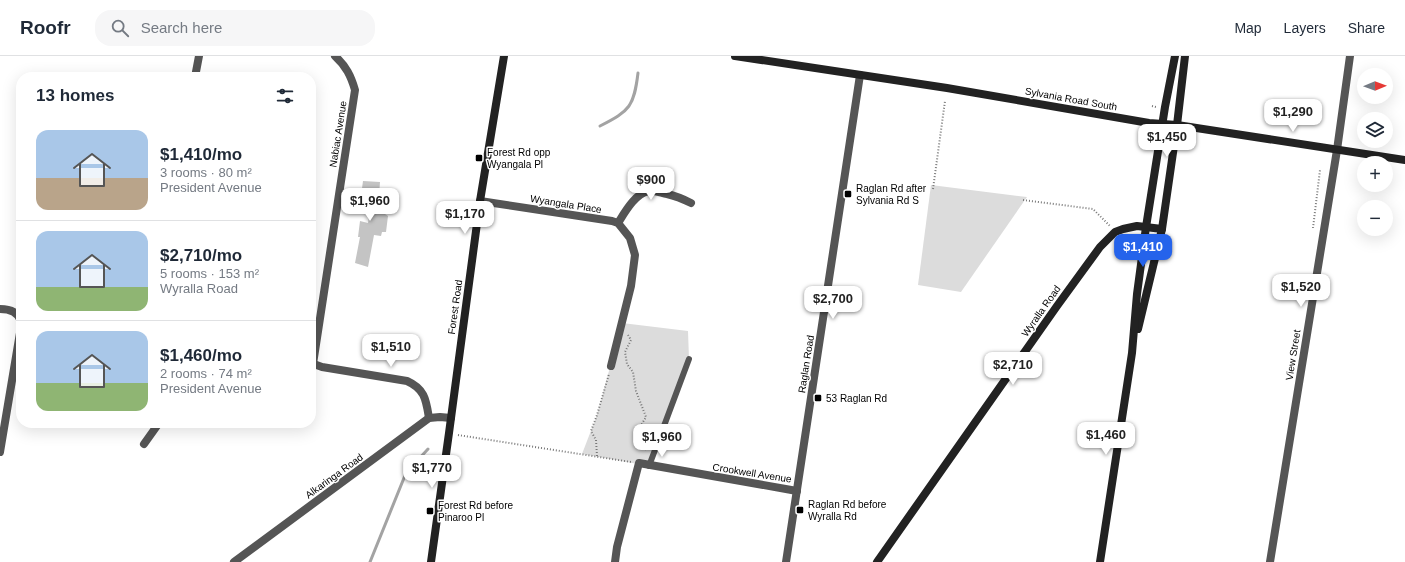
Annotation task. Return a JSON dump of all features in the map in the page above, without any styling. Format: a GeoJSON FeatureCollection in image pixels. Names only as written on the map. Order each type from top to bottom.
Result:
{"type":"FeatureCollection","features":[{"type":"Feature","properties":{"kind":"street"},"geometry":{"type":"LineString","coordinates":[[196,72],[199,56]]}},
{"type":"Feature","properties":{"kind":"street","name":"Nabiac Avenue"},"geometry":{"type":"LineString","coordinates":[[316,338],[355,90],[351,76],[344,64],[335,56]]}},
{"type":"Feature","properties":{"kind":"street","name":"Forest Road"},"geometry":{"type":"LineString","coordinates":[[431,562],[480,201],[504,56]]}},
{"type":"Feature","properties":{"kind":"street","name":"Sylvania Road South"},"geometry":{"type":"LineString","coordinates":[[734,56],[947,88],[1162,124],[1177,125],[1405,160]]}},
{"type":"Feature","properties":{"kind":"street"},"geometry":{"type":"LineString","coordinates":[[1100,562],[1132,353],[1137,294],[1146,227],[1162,124],[1175,56]]}},
{"type":"Feature","properties":{"kind":"street"},"geometry":{"type":"LineString","coordinates":[[1132,353],[1152,276],[1162,229],[1185,56]]}},
{"type":"Feature","properties":{"kind":"street","name":"View Street"},"geometry":{"type":"LineString","coordinates":[[1270,562],[1350,56]]}},
{"type":"Feature","properties":{"kind":"street","name":"Raglan Road"},"geometry":{"type":"LineString","coordinates":[[786,562],[860,75]]}},
{"type":"Feature","properties":{"kind":"street"},"geometry":{"type":"LineString","coordinates":[[611,366],[631,286],[635,254],[630,238],[618,223],[641,194],[648,191],[656,191],[682,198],[691,203]]}},
{"type":"Feature","properties":{"kind":"street","name":"Wyangala Place"},"geometry":{"type":"LineString","coordinates":[[480,201],[618,223]]}},
{"type":"Feature","properties":{"kind":"street"},"geometry":{"type":"LineString","coordinates":[[1115,232],[1130,227],[1162,229]]}},
{"type":"Feature","properties":{"kind":"street","name":"Wyralla Road"},"geometry":{"type":"LineString","coordinates":[[877,562],[1057,306],[1100,247],[1115,232]]}},
{"type":"Feature","properties":{"kind":"street"},"geometry":{"type":"LineString","coordinates":[[0,309],[16,314]]}},
{"type":"Feature","properties":{"kind":"street"},"geometry":{"type":"LineString","coordinates":[[0,452],[16,357]]}},
{"type":"Feature","properties":{"kind":"street"},"geometry":{"type":"LineString","coordinates":[[316,365],[322,367],[407,381],[417,385],[424,395],[429,418],[451,418]]}},
{"type":"Feature","properties":{"kind":"street","name":"Alkaringa Road"},"geometry":{"type":"LineString","coordinates":[[234,562],[429,418]]}},
{"type":"Feature","properties":{"kind":"street"},"geometry":{"type":"LineString","coordinates":[[144,444],[155,428]]}},
{"type":"Feature","properties":{"kind":"street"},"geometry":{"type":"LineString","coordinates":[[615,562],[617,547],[639,464]]}},
{"type":"Feature","properties":{"kind":"street","name":"Crookwell Avenue"},"geometry":{"type":"LineString","coordinates":[[639,464],[797,490]]}},
{"type":"Feature","properties":{"kind":"lane"},"geometry":{"type":"LineString","coordinates":[[649,466],[689,359]]}},
{"type":"Feature","properties":{"kind":"path"},"geometry":{"type":"LineString","coordinates":[[933,189],[945,101]]}},
{"type":"Feature","properties":{"kind":"path"},"geometry":{"type":"LineString","coordinates":[[1152,106],[1156,107]]}},
{"type":"Feature","properties":{"kind":"path"},"geometry":{"type":"LineString","coordinates":[[1313,228],[1320,170]]}},
{"type":"Feature","properties":{"kind":"path"},"geometry":{"type":"LineString","coordinates":[[1023,200],[1093,209],[1115,232]]}},
{"type":"Feature","properties":{"kind":"path"},"geometry":{"type":"LineString","coordinates":[[622,323],[625,332],[631,340],[625,352],[627,364],[633,372],[636,391],[646,417],[640,427],[649,466]]}},
{"type":"Feature","properties":{"kind":"path"},"geometry":{"type":"LineString","coordinates":[[597,456],[596,440],[591,431],[597,416],[611,366]]}},
{"type":"Feature","properties":{"kind":"path"},"geometry":{"type":"LineString","coordinates":[[449,433],[639,464]]}},
{"type":"Feature","properties":{"kind":"shaded area"},"geometry":{"type":"Polygon","coordinates":[[[931,185],[1027,197],[961,292],[918,285],[931,185]]]}},
{"type":"Feature","properties":{"kind":"shaded area"},"geometry":{"type":"Polygon","coordinates":[[[622,323],[688,331],[689,359],[649,466],[582,454],[597,415],[622,323]]]}},
{"type":"Feature","properties":{"kind":"building"},"geometry":{"type":"Polygon","coordinates":[[[363,181],[380,182],[378,209],[385,209],[385,214],[388,216],[386,232],[382,232],[381,236],[374,235],[368,267],[355,263],[360,237],[358,237],[360,221],[368,223],[371,205],[360,203],[363,181]]]}},
{"type":"Feature","properties":{"kind":"waterway"},"geometry":{"type":"LineString","coordinates":[[600,126],[618,116],[629,106],[635,93],[638,73]]}},
{"type":"Feature","properties":{"kind":"waterway"},"geometry":{"type":"LineString","coordinates":[[370,562],[406,473],[428,449]]}},
{"type":"Feature","properties":{"kind":"place","name":"Forest Rd opp Wyangala Pl"},"geometry":{"type":"Point","coordinates":[479,158]}},
{"type":"Feature","properties":{"kind":"place","name":"Raglan Rd after Sylvania Rd S"},"geometry":{"type":"Point","coordinates":[848,194]}},
{"type":"Feature","properties":{"kind":"place","name":"53 Raglan Rd"},"geometry":{"type":"Point","coordinates":[818,398]}},
{"type":"Feature","properties":{"kind":"place","name":"Raglan Rd before Wyralla Rd"},"geometry":{"type":"Point","coordinates":[800,510]}},
{"type":"Feature","properties":{"kind":"place","name":"Forest Rd before Pinaroo Pl"},"geometry":{"type":"Point","coordinates":[430,511]}}]}
